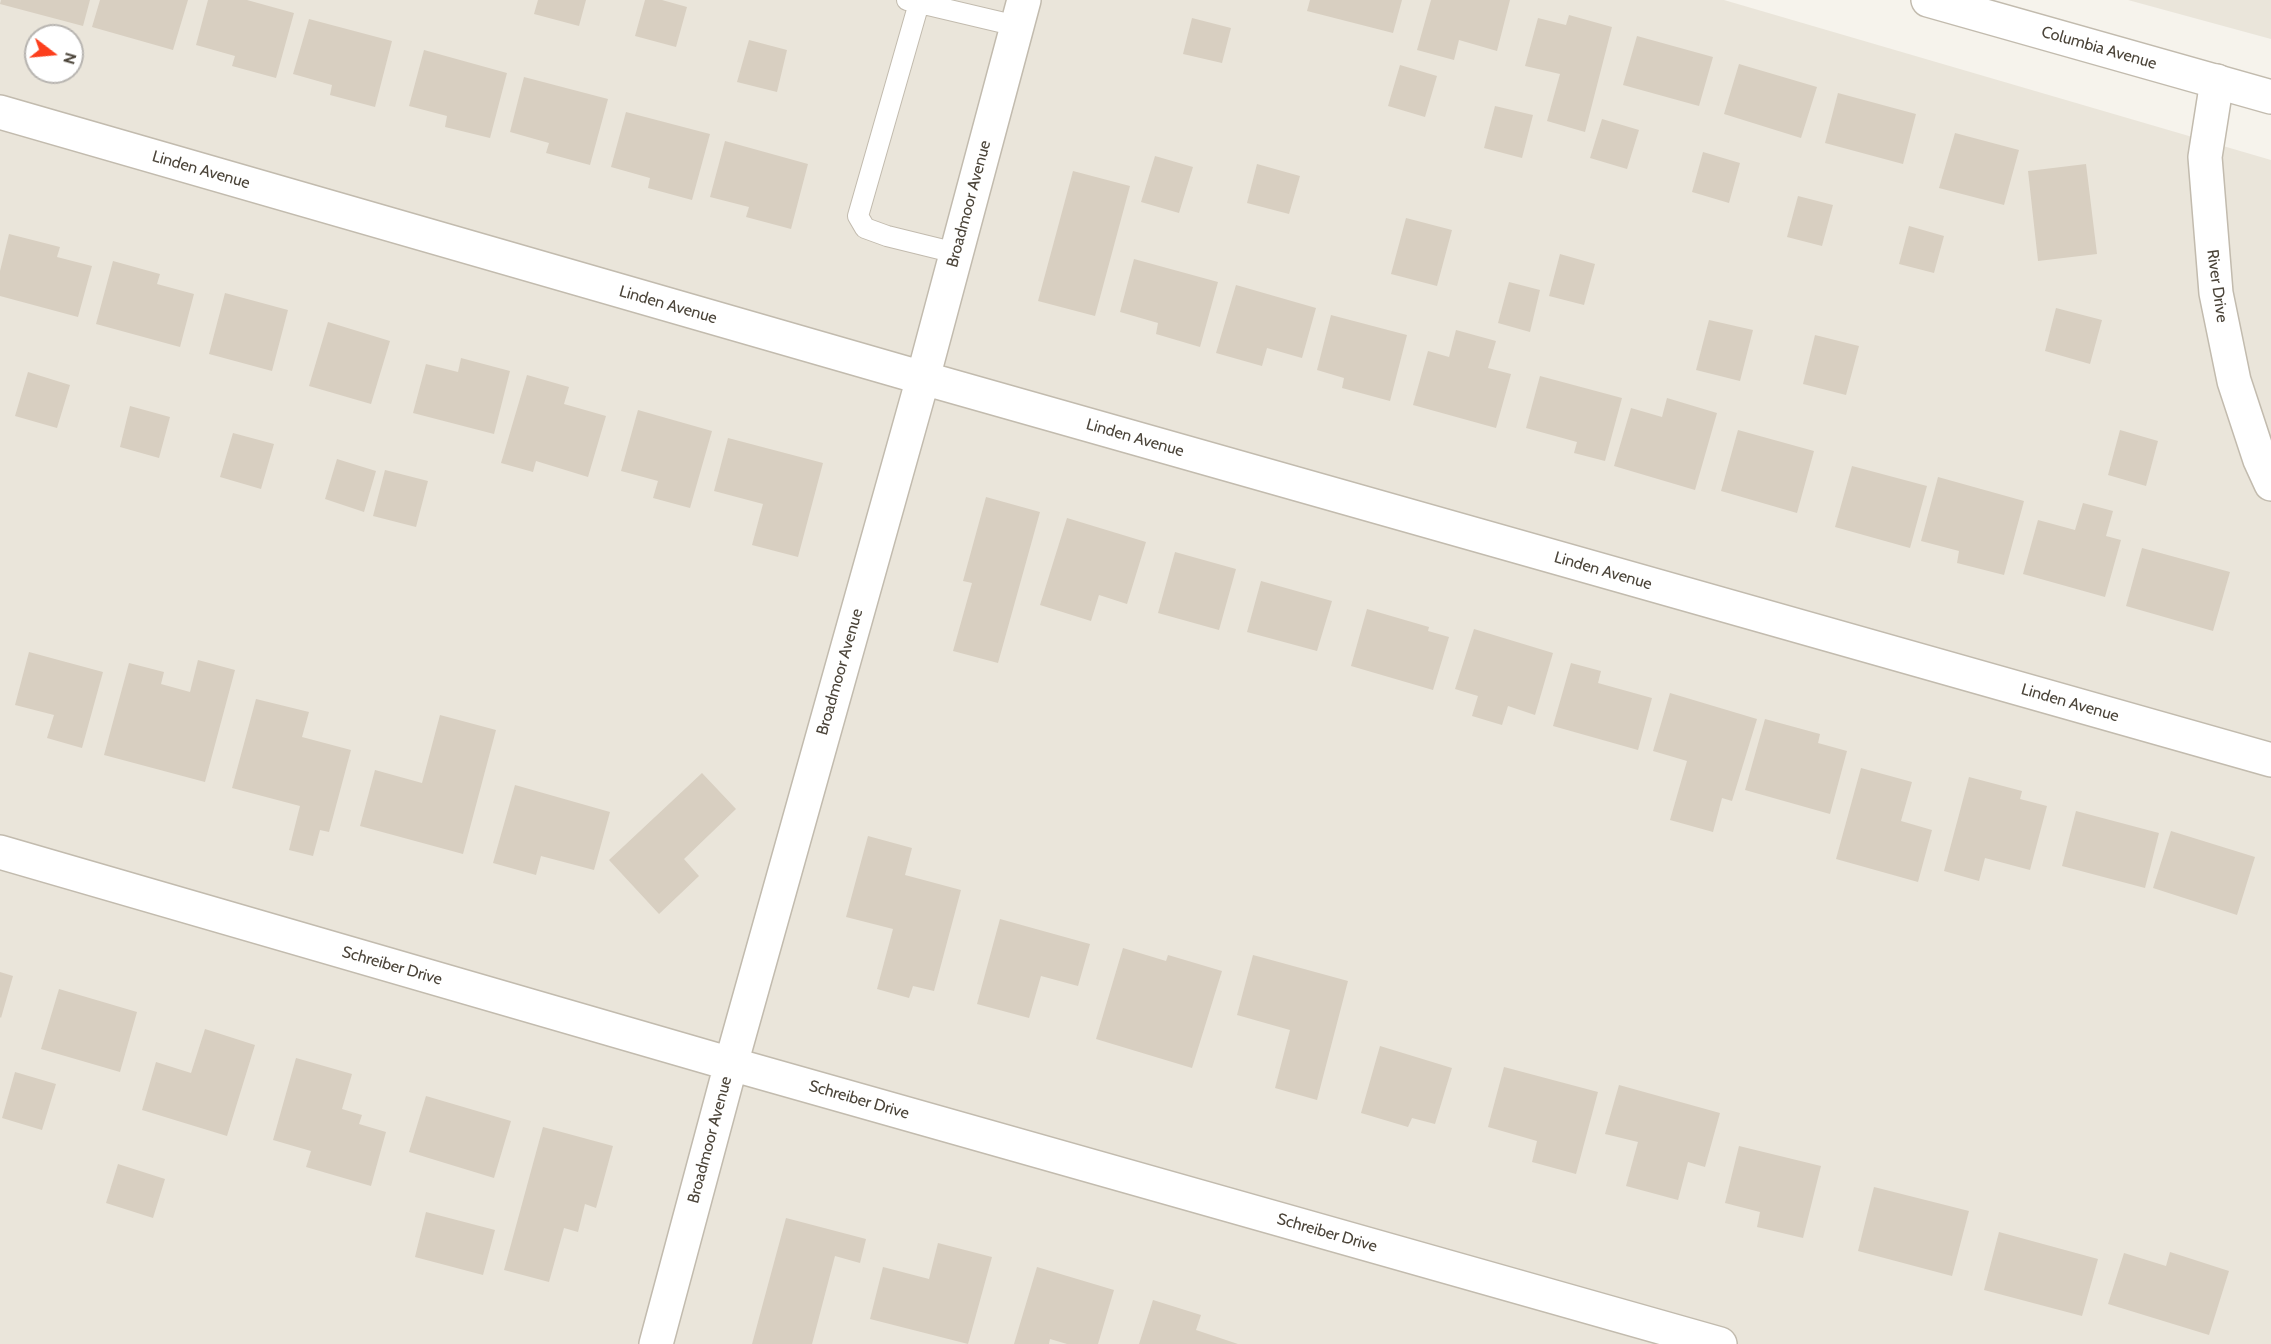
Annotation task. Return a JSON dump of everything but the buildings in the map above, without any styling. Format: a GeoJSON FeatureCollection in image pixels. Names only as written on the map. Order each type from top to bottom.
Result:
{"type":"FeatureCollection","features":[{"type":"Feature","properties":{"kind":"street","name":"Columbia Avenue"},"geometry":{"type":"LineString","coordinates":[[1928,0],[2271,97]]}},
{"type":"Feature","properties":{"kind":"street","name":"Broadmoor Avenue"},"geometry":{"type":"LineString","coordinates":[[656,1344],[731,1064],[923,378],[1021,13]]}},
{"type":"Feature","properties":{"kind":"street","name":"River Drive"},"geometry":{"type":"LineString","coordinates":[[2217,81],[2205,157],[2216,293],[2234,381],[2260,459],[2271,484]]}},
{"type":"Feature","properties":{"kind":"street","name":"Linden Avenue"},"geometry":{"type":"LineString","coordinates":[[0,112],[923,378],[2271,760]]}},
{"type":"Feature","properties":{"kind":"street","name":"Schreiber Drive"},"geometry":{"type":"LineString","coordinates":[[0,852],[731,1064],[1720,1344]]}},
{"type":"Feature","properties":{"kind":"lane"},"geometry":{"type":"LineString","coordinates":[[956,253],[887,236],[865,228],[858,216],[913,2],[1021,13]]}},
{"type":"Feature","properties":{"kind":"shaded area"},"geometry":{"type":"Polygon","coordinates":[[[0,0],[1724,0],[2271,160],[2271,1344],[0,1344],[0,0]]]}},
{"type":"Feature","properties":{"kind":"shaded area"},"geometry":{"type":"Polygon","coordinates":[[[2128,0],[2271,0],[2271,39],[2128,0]]]}}]}
